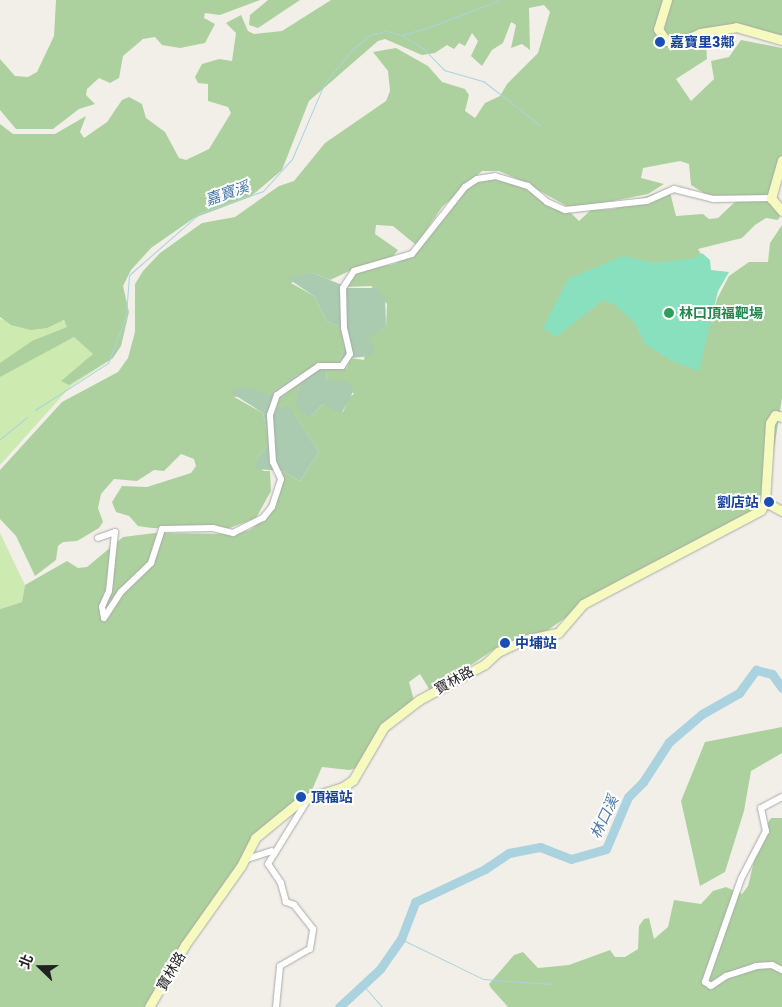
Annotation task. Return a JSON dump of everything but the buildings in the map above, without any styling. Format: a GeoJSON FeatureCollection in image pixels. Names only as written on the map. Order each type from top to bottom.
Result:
{"type":"FeatureCollection","features":[{"type":"Feature","properties":{"kind":"main road"},"geometry":{"type":"LineString","coordinates":[[667,0],[658,29],[666,41],[683,41],[700,33],[736,27],[782,40]]}},
{"type":"Feature","properties":{"kind":"main road"},"geometry":{"type":"LineString","coordinates":[[782,160],[771,198],[782,211]]}},
{"type":"Feature","properties":{"kind":"main road"},"geometry":{"type":"LineString","coordinates":[[782,417],[772,417],[767,438],[766,502],[782,510]]}},
{"type":"Feature","properties":{"kind":"main road","name":"寶林路"},"geometry":{"type":"LineString","coordinates":[[149,1007],[185,946],[244,860],[255,838],[310,796],[343,788],[353,780],[384,727],[432,692],[485,664],[506,648],[558,633],[583,604],[755,515],[766,502]]}},
{"type":"Feature","properties":{"kind":"street"},"geometry":{"type":"LineString","coordinates":[[98,538],[115,532],[109,591],[102,607],[104,618],[121,592],[151,563],[162,529],[213,528],[233,533],[263,518],[272,507],[281,479],[273,462],[270,415],[277,395],[319,366],[342,366],[350,354],[344,328],[343,288],[354,270],[412,254],[466,187],[477,179],[495,176],[528,186],[547,202],[565,210],[647,201],[674,189],[713,199],[771,198]]}},
{"type":"Feature","properties":{"kind":"street"},"geometry":{"type":"LineString","coordinates":[[276,1007],[280,966],[310,950],[313,929],[294,905],[286,902],[281,884],[268,864],[272,851],[310,796]]}},
{"type":"Feature","properties":{"kind":"street"},"geometry":{"type":"LineString","coordinates":[[782,797],[761,808],[766,830],[741,879],[705,982],[712,986],[726,976],[756,966],[772,965],[782,970]]}},
{"type":"Feature","properties":{"kind":"street"},"geometry":{"type":"LineString","coordinates":[[244,860],[272,851]]}},
{"type":"Feature","properties":{"kind":"green space"},"geometry":{"type":"Polygon","coordinates":[[[56,0],[260,0],[220,15],[205,13],[204,18],[215,24],[205,43],[180,48],[162,45],[155,37],[143,39],[123,56],[119,78],[110,83],[99,78],[87,89],[86,95],[95,104],[79,109],[53,129],[16,129],[0,110],[0,59],[15,76],[28,77],[37,72],[54,36],[56,0]]]}},
{"type":"Feature","properties":{"kind":"green space"},"geometry":{"type":"Polygon","coordinates":[[[268,0],[300,0],[258,28],[249,25],[250,15],[268,0]]]}},
{"type":"Feature","properties":{"kind":"green space"},"geometry":{"type":"Polygon","coordinates":[[[331,0],[665,0],[656,29],[676,45],[715,36],[706,43],[707,59],[676,79],[691,101],[714,79],[711,61],[729,57],[741,40],[782,48],[782,158],[770,193],[764,196],[707,195],[691,185],[689,164],[680,161],[643,168],[641,178],[664,184],[648,194],[572,209],[522,181],[499,171],[482,171],[442,207],[416,245],[393,226],[376,225],[375,234],[398,250],[390,260],[358,267],[330,280],[313,273],[291,283],[314,296],[327,321],[340,327],[344,344],[340,364],[299,374],[269,395],[234,397],[263,413],[269,443],[257,459],[263,471],[270,471],[271,491],[256,518],[227,529],[152,528],[138,526],[129,516],[116,512],[112,502],[122,486],[147,487],[191,473],[196,466],[194,459],[181,454],[164,471],[154,470],[137,481],[114,479],[101,494],[98,508],[103,522],[99,528],[77,541],[63,542],[58,546],[56,560],[35,576],[16,536],[0,519],[0,470],[62,402],[118,372],[128,358],[135,332],[135,284],[143,271],[160,253],[202,223],[235,217],[279,186],[294,181],[325,143],[386,101],[390,91],[388,71],[373,52],[396,48],[428,66],[442,82],[465,89],[469,95],[465,111],[475,118],[485,103],[500,96],[507,84],[538,53],[550,12],[544,5],[529,8],[530,50],[522,44],[511,48],[516,25],[511,22],[503,43],[492,50],[482,66],[471,56],[478,41],[472,33],[465,46],[459,43],[454,49],[447,45],[435,53],[422,55],[385,39],[378,41],[309,101],[282,170],[250,197],[194,218],[151,248],[131,270],[123,286],[129,312],[121,346],[113,358],[69,385],[61,381],[93,354],[74,337],[0,377],[0,363],[32,341],[67,327],[64,320],[47,328],[31,330],[11,325],[0,317],[0,124],[13,134],[55,134],[86,116],[80,132],[84,138],[107,122],[122,100],[129,97],[142,104],[146,118],[165,132],[179,158],[186,160],[209,149],[231,113],[228,107],[208,101],[208,84],[198,83],[195,77],[202,64],[219,59],[232,61],[236,33],[226,23],[241,15],[248,31],[254,34],[282,31],[331,0]]]}},
{"type":"Feature","properties":{"kind":"green space"},"geometry":{"type":"Polygon","coordinates":[[[671,0],[782,0],[782,41],[725,30],[667,36],[664,30],[671,0]]]}},
{"type":"Feature","properties":{"kind":"green space"},"geometry":{"type":"Polygon","coordinates":[[[480,178],[506,179],[569,211],[579,221],[591,210],[614,209],[669,188],[676,216],[703,214],[709,219],[718,218],[738,199],[768,199],[781,214],[778,220],[766,218],[755,225],[742,238],[698,249],[702,256],[703,346],[717,299],[729,276],[749,262],[768,262],[770,243],[782,225],[782,398],[766,500],[740,522],[619,580],[548,630],[499,646],[431,692],[420,674],[409,682],[415,704],[397,718],[361,767],[349,770],[322,767],[311,792],[258,837],[148,1007],[0,1007],[0,609],[22,602],[25,585],[67,561],[78,568],[87,567],[123,537],[155,533],[236,534],[250,530],[264,519],[280,494],[282,471],[300,481],[319,452],[294,414],[276,408],[277,402],[299,383],[298,393],[310,417],[323,404],[343,412],[349,397],[354,394],[345,381],[327,381],[326,370],[346,369],[351,358],[364,360],[368,337],[386,327],[387,304],[371,286],[346,287],[358,271],[394,264],[412,256],[466,189],[480,178]]]}},
{"type":"Feature","properties":{"kind":"green space","name":"林口頂福靶場"},"geometry":{"type":"Polygon","coordinates":[[[702,253],[710,260],[711,270],[729,272],[718,291],[699,371],[672,361],[645,344],[634,322],[615,305],[603,300],[556,337],[543,328],[568,279],[623,256],[654,263],[696,258],[702,253]]]}},
{"type":"Feature","properties":{"kind":"green space"},"geometry":{"type":"Polygon","coordinates":[[[313,273],[349,288],[376,288],[385,297],[386,327],[368,338],[375,347],[372,356],[351,358],[344,371],[326,370],[327,381],[348,381],[354,390],[341,414],[323,404],[310,417],[304,415],[296,406],[299,383],[277,402],[276,408],[289,406],[319,452],[300,481],[282,471],[256,469],[257,459],[269,443],[263,413],[230,392],[243,386],[269,395],[299,374],[340,364],[344,344],[340,327],[327,321],[314,296],[287,278],[313,273]]]}},
{"type":"Feature","properties":{"kind":"green space"},"geometry":{"type":"Polygon","coordinates":[[[49,317],[64,321],[112,359],[71,386],[0,465],[0,319],[12,321],[49,317]]]}},
{"type":"Feature","properties":{"kind":"green space"},"geometry":{"type":"Polygon","coordinates":[[[0,533],[25,585],[22,602],[0,609],[0,533]]]}},
{"type":"Feature","properties":{"kind":"green space"},"geometry":{"type":"Polygon","coordinates":[[[782,727],[782,753],[751,771],[744,811],[725,872],[700,886],[681,801],[705,742],[782,727]]]}},
{"type":"Feature","properties":{"kind":"green space"},"geometry":{"type":"Polygon","coordinates":[[[771,818],[782,818],[782,1007],[508,1007],[491,988],[489,984],[514,955],[523,952],[538,968],[569,965],[610,950],[615,957],[625,957],[638,949],[639,926],[644,919],[649,918],[654,939],[668,927],[674,900],[701,904],[713,891],[726,887],[742,894],[748,886],[760,836],[771,818]]]}},
{"type":"Feature","properties":{"kind":"waterway","name":"嘉寶溪"},"geometry":{"type":"LineString","coordinates":[[35,410],[108,363],[126,316],[129,275],[200,213],[263,191],[292,159],[324,84],[352,50],[370,35],[386,31],[401,35],[424,29],[500,0]]}},
{"type":"Feature","properties":{"kind":"waterway"},"geometry":{"type":"LineString","coordinates":[[401,35],[423,48],[444,70],[483,81],[540,125]]}},
{"type":"Feature","properties":{"kind":"waterway","name":"嘉寶溪"},"geometry":{"type":"LineString","coordinates":[[0,439],[27,417]]}},
{"type":"Feature","properties":{"kind":"waterway","name":"林口溪"},"geometry":{"type":"LineString","coordinates":[[339,1007],[380,969],[401,939],[415,902],[485,869],[509,853],[540,847],[571,859],[606,849],[628,797],[643,782],[669,742],[702,714],[739,693],[756,670],[772,674],[782,688]]}},
{"type":"Feature","properties":{"kind":"waterway"},"geometry":{"type":"LineString","coordinates":[[401,939],[483,979],[552,984]]}},
{"type":"Feature","properties":{"kind":"waterway"},"geometry":{"type":"LineString","coordinates":[[362,984],[382,1007]]}},
{"type":"Feature","properties":{"kind":"place","name":"嘉寶里3鄰"},"geometry":{"type":"Point","coordinates":[660,42]}},
{"type":"Feature","properties":{"kind":"place","name":"林口頂福靶場"},"geometry":{"type":"Point","coordinates":[669,313]}},
{"type":"Feature","properties":{"kind":"place","name":"劉店站"},"geometry":{"type":"Point","coordinates":[769,502]}},
{"type":"Feature","properties":{"kind":"place","name":"中埔站"},"geometry":{"type":"Point","coordinates":[505,643]}},
{"type":"Feature","properties":{"kind":"place","name":"頂福站"},"geometry":{"type":"Point","coordinates":[301,797]}}]}
